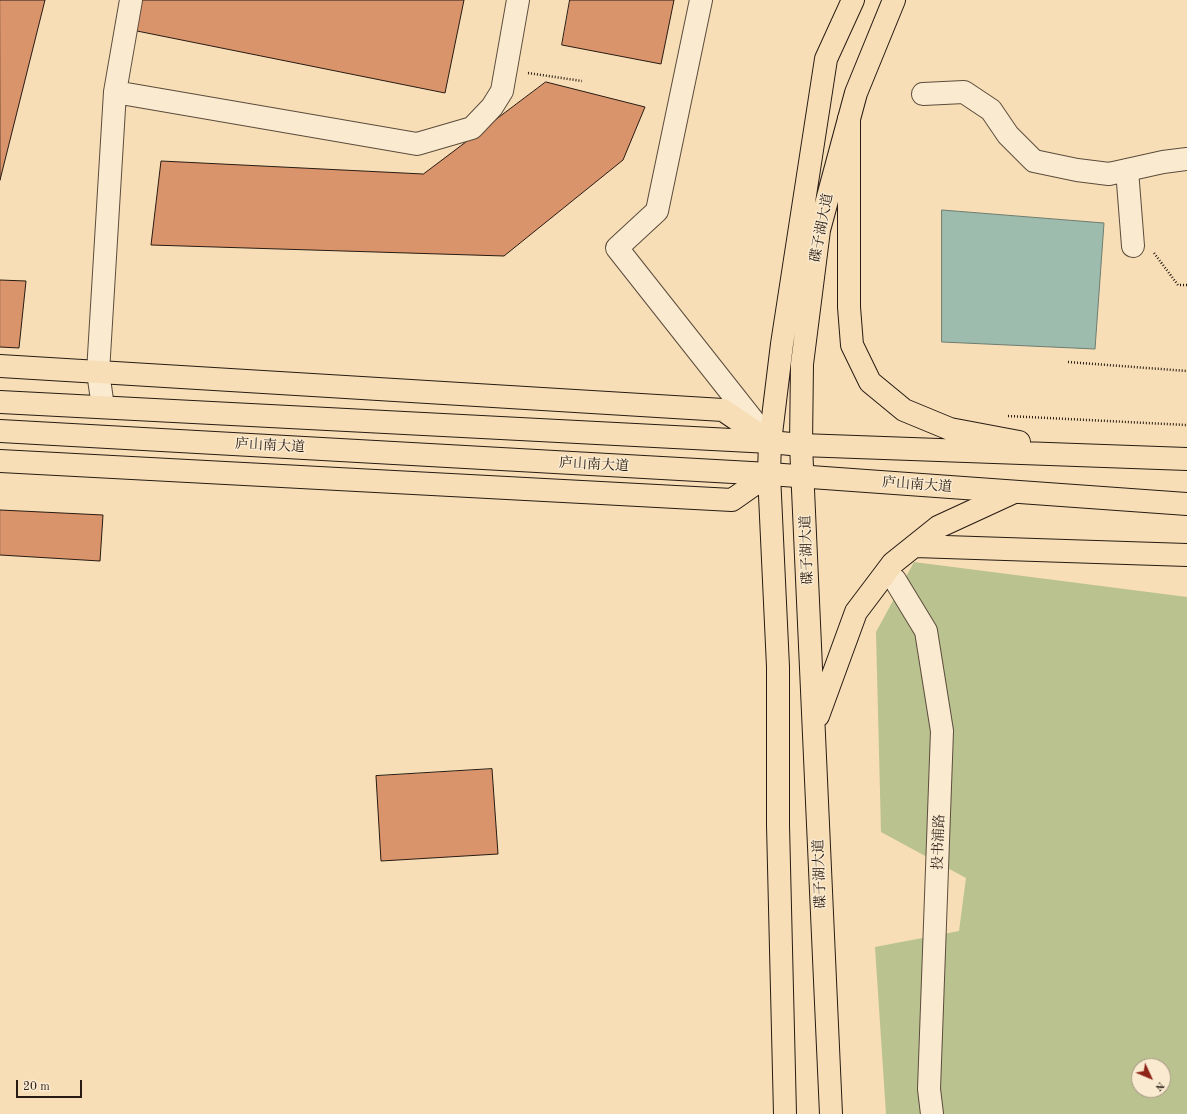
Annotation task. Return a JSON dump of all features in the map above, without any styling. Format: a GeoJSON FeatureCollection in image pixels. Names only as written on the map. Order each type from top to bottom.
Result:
{"type":"FeatureCollection","features":[{"type":"Feature","properties":{"kind":"main road","name":"碟子湖大道"},"geometry":{"type":"LineString","coordinates":[[785,1114],[778,825],[778,667],[769,474],[770,442],[782,344],[826,59],[853,0]]}},
{"type":"Feature","properties":{"kind":"main road","name":"碟子湖大道"},"geometry":{"type":"LineString","coordinates":[[831,1114],[804,478],[801,445],[802,364],[819,230],[856,93],[894,0]]}},
{"type":"Feature","properties":{"kind":"main road"},"geometry":{"type":"LineString","coordinates":[[849,119],[849,307],[852,345],[870,382],[904,410],[950,429],[1083,455]]}},
{"type":"Feature","properties":{"kind":"main road"},"geometry":{"type":"LineString","coordinates":[[0,366],[723,410],[770,442]]}},
{"type":"Feature","properties":{"kind":"main road"},"geometry":{"type":"LineString","coordinates":[[0,402],[770,442],[801,445],[1187,459]]}},
{"type":"Feature","properties":{"kind":"main road","name":"庐山南大道"},"geometry":{"type":"LineString","coordinates":[[0,431],[769,474],[804,478],[1187,504]]}},
{"type":"Feature","properties":{"kind":"main road"},"geometry":{"type":"LineString","coordinates":[[0,460],[732,500],[769,474]]}},
{"type":"Feature","properties":{"kind":"main road"},"geometry":{"type":"LineString","coordinates":[[814,726],[856,612],[893,563],[938,527],[1014,492]]}},
{"type":"Feature","properties":{"kind":"main road"},"geometry":{"type":"LineString","coordinates":[[915,546],[1187,555]]}},
{"type":"Feature","properties":{"kind":"street"},"geometry":{"type":"LineString","coordinates":[[104,407],[98,372],[115,92],[131,0]]}},
{"type":"Feature","properties":{"kind":"street"},"geometry":{"type":"LineString","coordinates":[[115,92],[418,144],[472,128],[492,107],[502,91],[518,0]]}},
{"type":"Feature","properties":{"kind":"street"},"geometry":{"type":"LineString","coordinates":[[701,0],[657,211],[617,248],[770,442]]}},
{"type":"Feature","properties":{"kind":"street"},"geometry":{"type":"LineString","coordinates":[[923,94],[964,92],[991,110],[1008,135],[1034,161],[1077,170],[1109,174],[1164,162],[1187,159]]}},
{"type":"Feature","properties":{"kind":"street"},"geometry":{"type":"LineString","coordinates":[[1127,170],[1143,248]]}},
{"type":"Feature","properties":{"kind":"street","name":"投书浦路"},"geometry":{"type":"LineString","coordinates":[[895,580],[926,631],[942,731],[929,1089],[932,1114]]}},
{"type":"Feature","properties":{"kind":"path"},"geometry":{"type":"LineString","coordinates":[[505,69],[582,81]]}},
{"type":"Feature","properties":{"kind":"path"},"geometry":{"type":"LineString","coordinates":[[1143,248],[1178,285],[1187,285]]}},
{"type":"Feature","properties":{"kind":"path"},"geometry":{"type":"LineString","coordinates":[[1068,362],[1187,371]]}},
{"type":"Feature","properties":{"kind":"path"},"geometry":{"type":"LineString","coordinates":[[1006,416],[1187,425]]}},
{"type":"Feature","properties":{"kind":"green space"},"geometry":{"type":"Polygon","coordinates":[[[914,562],[1187,597],[1187,1114],[886,1114],[875,947],[959,931],[966,878],[881,832],[876,632],[914,562]]]}},
{"type":"Feature","properties":{"kind":"shaded area"},"geometry":{"type":"Polygon","coordinates":[[[942,210],[1104,223],[1095,349],[942,342],[942,210]]]}},
{"type":"Feature","properties":{"kind":"building"},"geometry":{"type":"Polygon","coordinates":[[[0,0],[45,0],[0,180],[0,0]]]}},
{"type":"Feature","properties":{"kind":"building"},"geometry":{"type":"Polygon","coordinates":[[[138,0],[464,0],[445,93],[132,30],[138,0]]]}},
{"type":"Feature","properties":{"kind":"building"},"geometry":{"type":"Polygon","coordinates":[[[570,0],[674,0],[661,64],[562,45],[570,0]]]}},
{"type":"Feature","properties":{"kind":"building"},"geometry":{"type":"Polygon","coordinates":[[[546,82],[645,107],[623,160],[504,256],[151,245],[161,161],[423,174],[546,82]]]}},
{"type":"Feature","properties":{"kind":"building"},"geometry":{"type":"Polygon","coordinates":[[[0,280],[26,281],[19,348],[0,347],[0,280]]]}},
{"type":"Feature","properties":{"kind":"building"},"geometry":{"type":"Polygon","coordinates":[[[0,510],[103,515],[100,561],[0,555],[0,510]]]}},
{"type":"Feature","properties":{"kind":"building"},"geometry":{"type":"Polygon","coordinates":[[[492,769],[498,854],[381,861],[376,776],[492,769]]]}}]}
